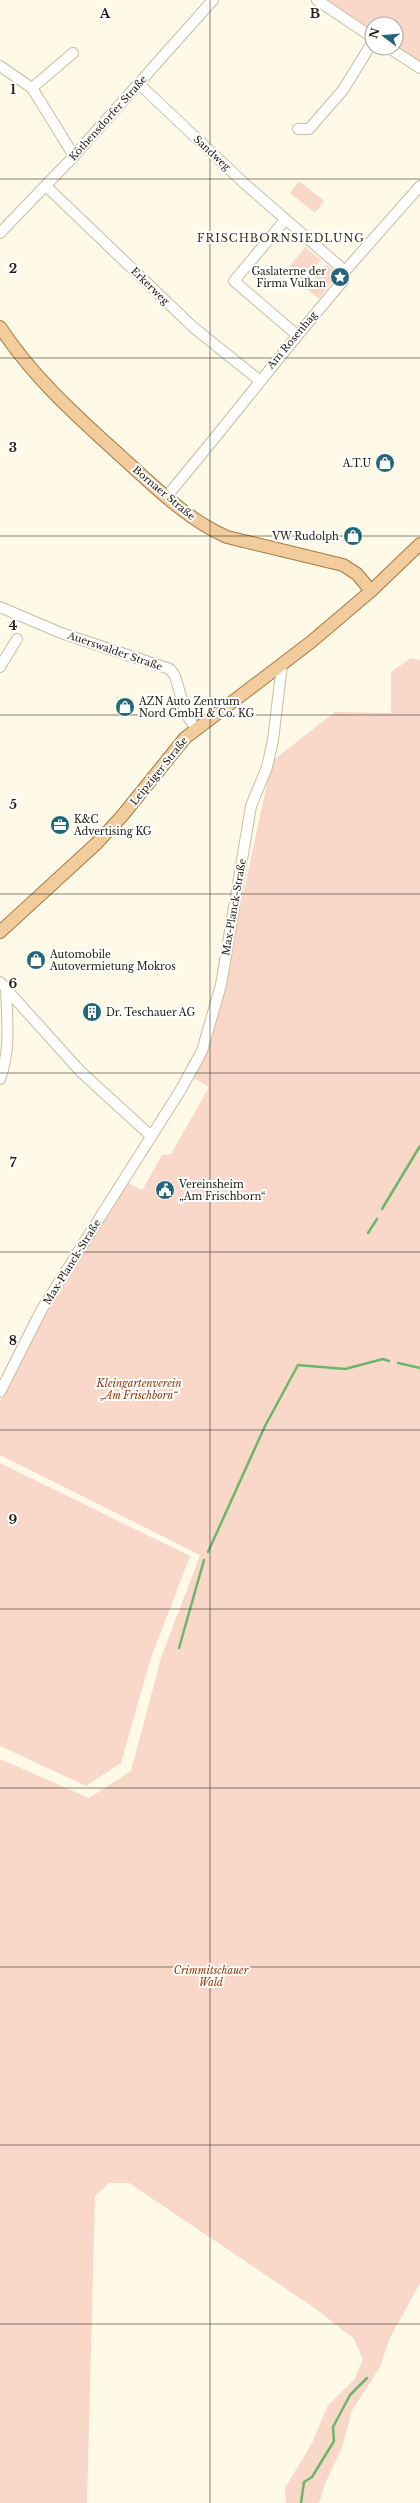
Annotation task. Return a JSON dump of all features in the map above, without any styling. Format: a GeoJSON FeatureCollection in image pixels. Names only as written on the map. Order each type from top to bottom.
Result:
{"type":"FeatureCollection","features":[{"type":"Feature","properties":{"kind":"main road","name":"Bornaer Straße"},"geometry":{"type":"LineString","coordinates":[[0,327],[16,352],[56,397],[166,497],[211,530],[227,537],[344,565],[357,574],[371,591]]}},
{"type":"Feature","properties":{"kind":"main road","name":"Leipziger Straße"},"geometry":{"type":"LineString","coordinates":[[0,932],[97,843],[122,816],[176,748],[196,729],[282,664],[371,591],[420,544]]}},
{"type":"Feature","properties":{"kind":"street","name":"Köthensdorfer Straße"},"geometry":{"type":"LineString","coordinates":[[0,233],[74,156],[213,0]]}},
{"type":"Feature","properties":{"kind":"street"},"geometry":{"type":"LineString","coordinates":[[317,0],[364,32]]}},
{"type":"Feature","properties":{"kind":"street"},"geometry":{"type":"LineString","coordinates":[[32,88],[73,53]]}},
{"type":"Feature","properties":{"kind":"street"},"geometry":{"type":"LineString","coordinates":[[298,130],[309,129],[334,101],[364,55]]}},
{"type":"Feature","properties":{"kind":"street"},"geometry":{"type":"LineString","coordinates":[[401,56],[420,68]]}},
{"type":"Feature","properties":{"kind":"street"},"geometry":{"type":"LineString","coordinates":[[0,66],[32,88],[74,156]]}},
{"type":"Feature","properties":{"kind":"street","name":"Sandweg"},"geometry":{"type":"LineString","coordinates":[[139,84],[285,220],[345,271]]}},
{"type":"Feature","properties":{"kind":"street","name":"Erkerweg"},"geometry":{"type":"LineString","coordinates":[[46,186],[193,327],[259,380]]}},
{"type":"Feature","properties":{"kind":"street","name":"Am Rosenhag"},"geometry":{"type":"LineString","coordinates":[[166,497],[215,439],[259,380],[343,281],[345,271],[420,186]]}},
{"type":"Feature","properties":{"kind":"street"},"geometry":{"type":"LineString","coordinates":[[285,220],[234,281],[297,335]]}},
{"type":"Feature","properties":{"kind":"street","name":"Auerswalder Straße"},"geometry":{"type":"LineString","coordinates":[[0,607],[61,633],[170,669],[175,676],[186,714],[196,729]]}},
{"type":"Feature","properties":{"kind":"street"},"geometry":{"type":"LineString","coordinates":[[0,667],[17,639]]}},
{"type":"Feature","properties":{"kind":"street","name":"Max-Planck-Straße"},"geometry":{"type":"LineString","coordinates":[[0,1392],[42,1309],[195,1065],[213,1017],[221,985],[251,806],[267,767],[273,740],[282,664]]}},
{"type":"Feature","properties":{"kind":"street"},"geometry":{"type":"LineString","coordinates":[[3,985],[80,1070],[151,1136]]}},
{"type":"Feature","properties":{"kind":"street"},"geometry":{"type":"LineString","coordinates":[[0,1079],[6,1054],[8,1032],[3,985]]}},
{"type":"Feature","properties":{"kind":"green space"},"geometry":{"type":"Polygon","coordinates":[[[327,0],[420,0],[420,62],[404,51],[404,16],[364,16],[364,26],[326,2],[327,0]]]}},
{"type":"Feature","properties":{"kind":"green space"},"geometry":{"type":"Polygon","coordinates":[[[299,181],[324,201],[315,213],[290,193],[299,181]]]}},
{"type":"Feature","properties":{"kind":"green space"},"geometry":{"type":"Polygon","coordinates":[[[305,247],[321,260],[301,285],[285,272],[305,247]]]}},
{"type":"Feature","properties":{"kind":"green space"},"geometry":{"type":"Polygon","coordinates":[[[326,265],[337,273],[336,277],[319,299],[307,289],[326,265]]]}},
{"type":"Feature","properties":{"kind":"green space","name":"Crimmitschauer Wald"},"geometry":{"type":"Polygon","coordinates":[[[411,658],[420,660],[420,2283],[390,2338],[379,2369],[351,2412],[343,2445],[325,2484],[319,2503],[286,2503],[285,2488],[312,2443],[328,2405],[354,2380],[363,2359],[354,2339],[316,2309],[129,2183],[109,2183],[95,2196],[87,2503],[0,2503],[0,1759],[89,1798],[131,1771],[161,1658],[200,1555],[0,1455],[0,1402],[31,1338],[62,1286],[128,1183],[142,1190],[162,1155],[171,1154],[209,1087],[193,1078],[214,1028],[272,761],[335,712],[391,713],[391,672],[411,658]]]}},
{"type":"Feature","properties":{"kind":"green space"},"geometry":{"type":"Polygon","coordinates":[[[0,1463],[190,1556],[151,1658],[121,1763],[86,1786],[0,1746],[0,1463]]]}},
{"type":"Feature","properties":{"kind":"waterway"},"geometry":{"type":"LineString","coordinates":[[382,1209],[420,1146]]}},
{"type":"Feature","properties":{"kind":"waterway"},"geometry":{"type":"LineString","coordinates":[[368,1233],[377,1219]]}},
{"type":"Feature","properties":{"kind":"waterway"},"geometry":{"type":"LineString","coordinates":[[208,1552],[265,1426],[298,1365],[345,1369],[383,1359],[389,1361]]}},
{"type":"Feature","properties":{"kind":"waterway"},"geometry":{"type":"LineString","coordinates":[[398,1363],[420,1368]]}},
{"type":"Feature","properties":{"kind":"waterway"},"geometry":{"type":"LineString","coordinates":[[179,1648],[204,1560]]}},
{"type":"Feature","properties":{"kind":"waterway"},"geometry":{"type":"LineString","coordinates":[[301,2503],[304,2482],[312,2477],[334,2441],[333,2427],[350,2395],[367,2378]]}},
{"type":"Feature","properties":{"kind":"place","name":"Gaslaterne der Firma Vulkan"},"geometry":{"type":"Point","coordinates":[340,277]}},
{"type":"Feature","properties":{"kind":"place","name":"A.T.U"},"geometry":{"type":"Point","coordinates":[385,463]}},
{"type":"Feature","properties":{"kind":"place","name":"VW Rudolph"},"geometry":{"type":"Point","coordinates":[353,536]}},
{"type":"Feature","properties":{"kind":"place","name":"AZN Auto Zentrum Nord GmbH & Co. KG"},"geometry":{"type":"Point","coordinates":[125,707]}},
{"type":"Feature","properties":{"kind":"place","name":"K&C Advertising KG"},"geometry":{"type":"Point","coordinates":[60,825]}},
{"type":"Feature","properties":{"kind":"place","name":"Automobile Autovermietung Mokros"},"geometry":{"type":"Point","coordinates":[36,960]}},
{"type":"Feature","properties":{"kind":"place","name":"Dr. Teschauer AG"},"geometry":{"type":"Point","coordinates":[92,1012]}},
{"type":"Feature","properties":{"kind":"place","name":"Vereinsheim „Am Frischborn“"},"geometry":{"type":"Point","coordinates":[165,1190]}},
{"type":"Feature","properties":{"kind":"district","name":"FRISCHBORNSIEDLUNG"},"geometry":{"type":"Point","coordinates":[281,238]}},
{"type":"Feature","properties":{"kind":"park label","name":"Kleingartenverein „Am Frischborn“"},"geometry":{"type":"Point","coordinates":[139,1388]}}]}
